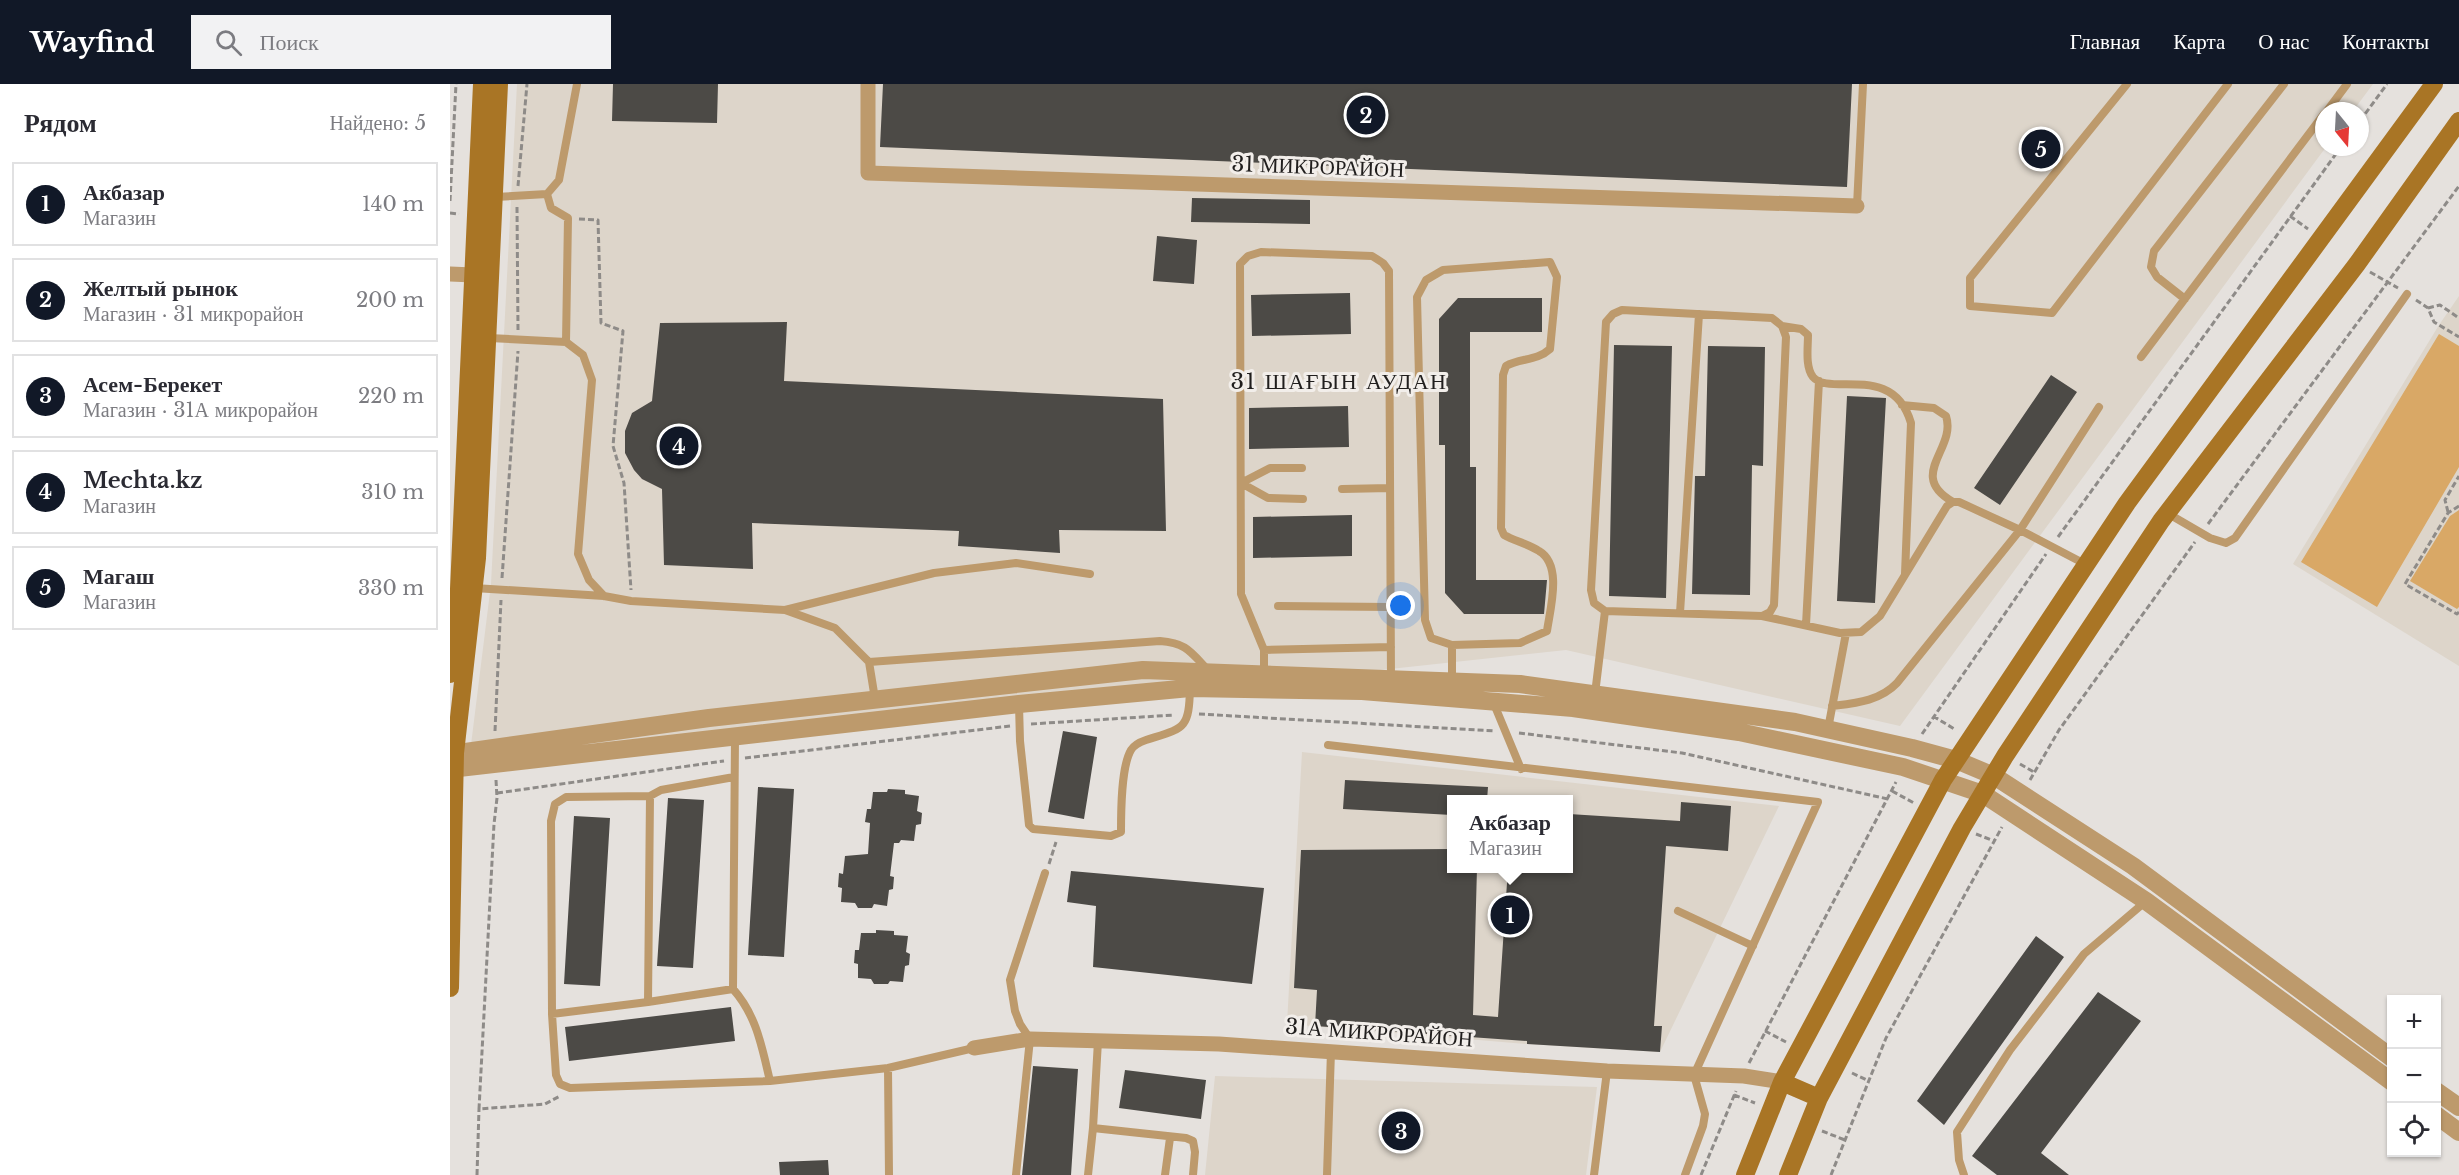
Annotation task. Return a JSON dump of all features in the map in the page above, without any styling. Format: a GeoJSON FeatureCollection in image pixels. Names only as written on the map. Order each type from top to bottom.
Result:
{"type":"FeatureCollection","features":[{"type":"Feature","properties":{"kind":"main road"},"geometry":{"type":"LineString","coordinates":[[450,674],[458,611],[455,556],[473,274],[482,84]]}},
{"type":"Feature","properties":{"kind":"main road"},"geometry":{"type":"LineString","coordinates":[[450,988],[452,761],[477,558],[500,84]]}},
{"type":"Feature","properties":{"kind":"main road"},"geometry":{"type":"LineString","coordinates":[[1745,1175],[1782,1082],[1943,780],[2127,503],[2430,85]]}},
{"type":"Feature","properties":{"kind":"main road"},"geometry":{"type":"LineString","coordinates":[[1788,1175],[1819,1098],[1962,828],[1994,776],[2167,513],[2357,264],[2459,121]]}},
{"type":"Feature","properties":{"kind":"main road"},"geometry":{"type":"LineString","coordinates":[[1782,1082],[1819,1098]]}},
{"type":"Feature","properties":{"kind":"street","name":"31 МИКРОРАЙОН"},"geometry":{"type":"LineString","coordinates":[[868,84],[868,173],[1857,206]]}},
{"type":"Feature","properties":{"kind":"street"},"geometry":{"type":"LineString","coordinates":[[450,274],[473,274]]}},
{"type":"Feature","properties":{"kind":"street"},"geometry":{"type":"LineString","coordinates":[[452,761],[708,718],[1143,670],[1520,684],[1796,722],[1956,760],[1994,776],[2133,867],[2387,1055]]}},
{"type":"Feature","properties":{"kind":"street"},"geometry":{"type":"LineString","coordinates":[[495,755],[735,735],[1190,688],[1362,691],[1493,701],[1574,708],[1739,732],[1903,767],[1983,794],[2146,901],[2387,1079]]}},
{"type":"Feature","properties":{"kind":"street","name":"31А МИКРОРАЙОН"},"geometry":{"type":"LineString","coordinates":[[974,1048],[1030,1038],[1098,1039],[1331,1050],[1607,1071],[1744,1076],[1782,1082]]}},
{"type":"Feature","properties":{"kind":"street"},"geometry":{"type":"LineString","coordinates":[[2441,1094],[2459,1107]]}},
{"type":"Feature","properties":{"kind":"street"},"geometry":{"type":"LineString","coordinates":[[2441,1119],[2459,1132]]}},
{"type":"Feature","properties":{"kind":"lane"},"geometry":{"type":"LineString","coordinates":[[495,197],[547,194],[560,180],[577,84]]}},
{"type":"Feature","properties":{"kind":"lane"},"geometry":{"type":"LineString","coordinates":[[1857,206],[1863,84]]}},
{"type":"Feature","properties":{"kind":"lane"},"geometry":{"type":"LineString","coordinates":[[2127,84],[1970,278],[1971,306],[2052,313],[2228,84]]}},
{"type":"Feature","properties":{"kind":"lane"},"geometry":{"type":"LineString","coordinates":[[2185,299],[2157,277],[2151,267],[2154,251],[2284,84]]}},
{"type":"Feature","properties":{"kind":"lane"},"geometry":{"type":"LineString","coordinates":[[2333,102],[2347,84]]}},
{"type":"Feature","properties":{"kind":"lane"},"geometry":{"type":"LineString","coordinates":[[2141,357],[2315,126]]}},
{"type":"Feature","properties":{"kind":"lane"},"geometry":{"type":"LineString","coordinates":[[547,194],[551,208],[568,218],[566,342]]}},
{"type":"Feature","properties":{"kind":"lane"},"geometry":{"type":"LineString","coordinates":[[1264,674],[1264,650],[1241,594],[1240,264],[1248,256],[1261,252],[1360,255],[1371,256],[1383,262],[1389,271],[1391,679]]}},
{"type":"Feature","properties":{"kind":"lane"},"geometry":{"type":"LineString","coordinates":[[1551,262],[1557,277],[1550,349],[1532,359],[1513,362],[1506,366],[1503,375],[1501,516],[1501,528],[1504,535],[1541,551],[1554,579],[1547,631],[1520,643],[1452,645],[1431,638],[1425,620],[1417,297],[1426,280],[1443,270],[1551,262]]}},
{"type":"Feature","properties":{"kind":"lane"},"geometry":{"type":"LineString","coordinates":[[2167,513],[2201,533],[2226,543],[2242,529],[2407,294]]}},
{"type":"Feature","properties":{"kind":"lane"},"geometry":{"type":"LineString","coordinates":[[1905,575],[1911,423],[1908,412],[1884,389],[1874,385],[1819,381],[1814,378],[1809,370],[1808,335],[1801,329],[1782,326],[1772,318],[1622,310],[1613,314],[1606,322],[1591,590],[1594,603],[1605,611],[1762,616],[1846,633],[1861,632],[1880,616],[1905,575],[1947,506],[1953,502]]}},
{"type":"Feature","properties":{"kind":"lane"},"geometry":{"type":"LineString","coordinates":[[1680,614],[1699,314]]}},
{"type":"Feature","properties":{"kind":"lane"},"geometry":{"type":"LineString","coordinates":[[1762,616],[1770,612],[1774,604],[1786,337],[1782,326]]}},
{"type":"Feature","properties":{"kind":"lane"},"geometry":{"type":"LineString","coordinates":[[488,338],[566,342],[583,355],[592,380],[578,554],[589,580],[604,596]]}},
{"type":"Feature","properties":{"kind":"lane"},"geometry":{"type":"LineString","coordinates":[[1806,625],[1819,381]]}},
{"type":"Feature","properties":{"kind":"lane"},"geometry":{"type":"LineString","coordinates":[[1902,405],[1934,408],[1946,416],[1948,427],[1932,479],[1934,488],[1940,494],[1953,502],[1959,502],[2020,530],[2086,565]]}},
{"type":"Feature","properties":{"kind":"lane"},"geometry":{"type":"LineString","coordinates":[[1832,706],[1868,700],[1890,690],[2020,530],[2099,407]]}},
{"type":"Feature","properties":{"kind":"lane"},"geometry":{"type":"LineString","coordinates":[[1240,483],[1270,468],[1302,468]]}},
{"type":"Feature","properties":{"kind":"lane"},"geometry":{"type":"LineString","coordinates":[[1240,483],[1268,498],[1303,499]]}},
{"type":"Feature","properties":{"kind":"lane"},"geometry":{"type":"LineString","coordinates":[[1342,489],[1390,488]]}},
{"type":"Feature","properties":{"kind":"lane"},"geometry":{"type":"LineString","coordinates":[[785,610],[934,573],[1016,563],[1090,574]]}},
{"type":"Feature","properties":{"kind":"lane"},"geometry":{"type":"LineString","coordinates":[[474,588],[604,596],[631,601],[785,610],[836,628],[868,662],[875,699]]}},
{"type":"Feature","properties":{"kind":"lane"},"geometry":{"type":"LineString","coordinates":[[1278,606],[1391,607]]}},
{"type":"Feature","properties":{"kind":"lane"},"geometry":{"type":"LineString","coordinates":[[1595,695],[1605,611]]}},
{"type":"Feature","properties":{"kind":"lane"},"geometry":{"type":"LineString","coordinates":[[1828,729],[1846,633]]}},
{"type":"Feature","properties":{"kind":"lane"},"geometry":{"type":"LineString","coordinates":[[868,662],[1160,641],[1178,642],[1210,672]]}},
{"type":"Feature","properties":{"kind":"lane"},"geometry":{"type":"LineString","coordinates":[[1452,645],[1452,681]]}},
{"type":"Feature","properties":{"kind":"lane"},"geometry":{"type":"LineString","coordinates":[[1264,650],[1391,647]]}},
{"type":"Feature","properties":{"kind":"lane"},"geometry":{"type":"LineString","coordinates":[[1019,704],[1029,825],[1033,829],[1111,836],[1121,832],[1126,762],[1132,748],[1140,742],[1176,730],[1186,722],[1189,714],[1190,688]]}},
{"type":"Feature","properties":{"kind":"lane"},"geometry":{"type":"LineString","coordinates":[[1493,701],[1521,769]]}},
{"type":"Feature","properties":{"kind":"lane"},"geometry":{"type":"LineString","coordinates":[[735,735],[734,989],[745,1003],[758,1029],[770,1082]]}},
{"type":"Feature","properties":{"kind":"lane"},"geometry":{"type":"LineString","coordinates":[[1328,745],[1818,802],[1694,1075],[1705,1114],[1703,1126],[1685,1175]]}},
{"type":"Feature","properties":{"kind":"lane"},"geometry":{"type":"LineString","coordinates":[[734,777],[661,790],[650,796],[566,796],[555,804],[551,821],[552,1014],[556,1075],[560,1084],[570,1088],[770,1082],[888,1068],[974,1048]]}},
{"type":"Feature","properties":{"kind":"lane"},"geometry":{"type":"LineString","coordinates":[[648,1002],[650,796]]}},
{"type":"Feature","properties":{"kind":"lane"},"geometry":{"type":"LineString","coordinates":[[1016,1175],[1030,1038],[1020,1024],[1015,1011],[1010,980],[1046,873]]}},
{"type":"Feature","properties":{"kind":"lane"},"geometry":{"type":"LineString","coordinates":[[1964,1175],[1959,1160],[1957,1132],[2010,1050],[2084,954],[2146,901]]}},
{"type":"Feature","properties":{"kind":"lane"},"geometry":{"type":"LineString","coordinates":[[1678,911],[1753,946]]}},
{"type":"Feature","properties":{"kind":"lane"},"geometry":{"type":"LineString","coordinates":[[552,1014],[734,989]]}},
{"type":"Feature","properties":{"kind":"lane"},"geometry":{"type":"LineString","coordinates":[[1088,1175],[1098,1039]]}},
{"type":"Feature","properties":{"kind":"lane"},"geometry":{"type":"LineString","coordinates":[[1327,1175],[1331,1050]]}},
{"type":"Feature","properties":{"kind":"lane"},"geometry":{"type":"LineString","coordinates":[[888,1068],[890,1175]]}},
{"type":"Feature","properties":{"kind":"lane"},"geometry":{"type":"LineString","coordinates":[[1594,1175],[1607,1071]]}},
{"type":"Feature","properties":{"kind":"lane"},"geometry":{"type":"LineString","coordinates":[[1093,1128],[1193,1141],[1196,1152],[1192,1175]]}},
{"type":"Feature","properties":{"kind":"lane"},"geometry":{"type":"LineString","coordinates":[[1165,1175],[1170,1138]]}},
{"type":"Feature","properties":{"kind":"path"},"geometry":{"type":"LineString","coordinates":[[450,201],[456,84]]}},
{"type":"Feature","properties":{"kind":"path"},"geometry":{"type":"LineString","coordinates":[[477,1175],[497,793],[495,755],[501,590],[518,341],[517,196],[528,84]]}},
{"type":"Feature","properties":{"kind":"path"},"geometry":{"type":"LineString","coordinates":[[2369,109],[2387,84]]}},
{"type":"Feature","properties":{"kind":"path"},"geometry":{"type":"LineString","coordinates":[[450,91],[455,94]]}},
{"type":"Feature","properties":{"kind":"path"},"geometry":{"type":"LineString","coordinates":[[1912,748],[1939,705],[2050,547],[2333,156]]}},
{"type":"Feature","properties":{"kind":"path"},"geometry":{"type":"LineString","coordinates":[[2023,794],[2059,730],[2326,362],[2459,186]]}},
{"type":"Feature","properties":{"kind":"path"},"geometry":{"type":"LineString","coordinates":[[568,218],[598,220],[601,323],[624,331],[613,446],[624,483],[631,601]]}},
{"type":"Feature","properties":{"kind":"path"},"geometry":{"type":"LineString","coordinates":[[2357,264],[2428,308],[2434,321],[2459,337]]}},
{"type":"Feature","properties":{"kind":"path"},"geometry":{"type":"LineString","coordinates":[[2428,308],[2440,305],[2459,318]]}},
{"type":"Feature","properties":{"kind":"path"},"geometry":{"type":"LineString","coordinates":[[2448,513],[2445,500],[2459,476]]}},
{"type":"Feature","properties":{"kind":"path"},"geometry":{"type":"LineString","coordinates":[[2459,506],[2448,513],[2405,584],[2457,614],[2459,612]]}},
{"type":"Feature","properties":{"kind":"path"},"geometry":{"type":"LineString","coordinates":[[497,793],[735,759],[1020,725],[1189,714],[1506,732],[1682,753],[1888,799]]}},
{"type":"Feature","properties":{"kind":"path"},"geometry":{"type":"LineString","coordinates":[[1701,1175],[1734,1095],[1765,1031],[1903,767]]}},
{"type":"Feature","properties":{"kind":"path"},"geometry":{"type":"LineString","coordinates":[[1831,1175],[1886,1038],[2011,812]]}},
{"type":"Feature","properties":{"kind":"path"},"geometry":{"type":"LineString","coordinates":[[1046,873],[1056,847],[1057,831]]}},
{"type":"Feature","properties":{"kind":"path"},"geometry":{"type":"LineString","coordinates":[[1765,1031],[1799,1050]]}},
{"type":"Feature","properties":{"kind":"path"},"geometry":{"type":"LineString","coordinates":[[1836,1066],[1869,1081]]}},
{"type":"Feature","properties":{"kind":"path"},"geometry":{"type":"LineString","coordinates":[[479,1109],[545,1104],[555,1100],[570,1088]]}},
{"type":"Feature","properties":{"kind":"path"},"geometry":{"type":"LineString","coordinates":[[1734,1095],[1771,1109]]}},
{"type":"Feature","properties":{"kind":"path"},"geometry":{"type":"LineString","coordinates":[[1808,1125],[1845,1140]]}},
{"type":"Feature","properties":{"kind":"shaded area","name":"31 ШАҒЫН АУДАН"},"geometry":{"type":"Polygon","coordinates":[[[517,84],[2373,84],[2360,102],[2315,102],[2315,156],[2319,156],[1900,726],[1566,650],[468,769],[491,584],[517,84]]]}},
{"type":"Feature","properties":{"kind":"shaded area"},"geometry":{"type":"Polygon","coordinates":[[[2459,296],[2459,666],[2293,564],[2459,296]]]}},
{"type":"Feature","properties":{"kind":"shaded area"},"geometry":{"type":"Polygon","coordinates":[[[2439,334],[2459,346],[2459,467],[2377,607],[2301,562],[2439,334]]]}},
{"type":"Feature","properties":{"kind":"shaded area"},"geometry":{"type":"Polygon","coordinates":[[[2459,510],[2459,607],[2457,609],[2410,581],[2450,516],[2459,510]]]}},
{"type":"Feature","properties":{"kind":"shaded area"},"geometry":{"type":"Polygon","coordinates":[[[1302,752],[1779,806],[1660,1052],[1527,1044],[1287,1024],[1302,752]]]}},
{"type":"Feature","properties":{"kind":"shaded area"},"geometry":{"type":"Polygon","coordinates":[[[1215,1076],[1597,1087],[1586,1175],[1205,1175],[1215,1076]]]}},
{"type":"Feature","properties":{"kind":"building"},"geometry":{"type":"Polygon","coordinates":[[[613,84],[718,84],[717,123],[612,121],[613,84]]]}},
{"type":"Feature","properties":{"kind":"building"},"geometry":{"type":"Polygon","coordinates":[[[883,84],[1852,84],[1847,187],[880,147],[883,84]]]}},
{"type":"Feature","properties":{"kind":"building"},"geometry":{"type":"Polygon","coordinates":[[[1192,198],[1310,200],[1310,224],[1191,222],[1192,198]]]}},
{"type":"Feature","properties":{"kind":"building"},"geometry":{"type":"Polygon","coordinates":[[[1157,236],[1197,240],[1194,284],[1153,281],[1157,236]]]}},
{"type":"Feature","properties":{"kind":"building"},"geometry":{"type":"Polygon","coordinates":[[[1350,293],[1351,334],[1252,336],[1251,295],[1350,293]]]}},
{"type":"Feature","properties":{"kind":"building"},"geometry":{"type":"Polygon","coordinates":[[[1458,298],[1542,298],[1542,332],[1470,332],[1470,467],[1476,467],[1476,580],[1547,580],[1544,614],[1464,614],[1445,593],[1445,445],[1439,445],[1439,319],[1458,298]]]}},
{"type":"Feature","properties":{"kind":"building"},"geometry":{"type":"Polygon","coordinates":[[[787,322],[784,381],[1163,399],[1166,531],[1059,530],[1060,553],[958,546],[959,531],[752,523],[753,569],[664,565],[662,489],[642,479],[625,453],[625,431],[632,413],[652,401],[660,323],[787,322]]]}},
{"type":"Feature","properties":{"kind":"building"},"geometry":{"type":"Polygon","coordinates":[[[1614,345],[1672,346],[1666,598],[1609,596],[1614,345]]]}},
{"type":"Feature","properties":{"kind":"building"},"geometry":{"type":"Polygon","coordinates":[[[1708,346],[1765,347],[1763,466],[1752,465],[1750,595],[1692,594],[1695,476],[1705,476],[1708,346]]]}},
{"type":"Feature","properties":{"kind":"building"},"geometry":{"type":"Polygon","coordinates":[[[2051,375],[2077,392],[2000,505],[1974,488],[2051,375]]]}},
{"type":"Feature","properties":{"kind":"building"},"geometry":{"type":"Polygon","coordinates":[[[1847,396],[1886,398],[1875,603],[1837,601],[1847,396]]]}},
{"type":"Feature","properties":{"kind":"building"},"geometry":{"type":"Polygon","coordinates":[[[1348,406],[1349,447],[1249,449],[1249,408],[1348,406]]]}},
{"type":"Feature","properties":{"kind":"building"},"geometry":{"type":"Polygon","coordinates":[[[1352,515],[1352,556],[1253,558],[1253,517],[1352,515]]]}},
{"type":"Feature","properties":{"kind":"building"},"geometry":{"type":"Polygon","coordinates":[[[1063,731],[1097,737],[1084,819],[1048,812],[1063,731]]]}},
{"type":"Feature","properties":{"kind":"building"},"geometry":{"type":"Polygon","coordinates":[[[1345,780],[1488,787],[1487,795],[1447,795],[1447,815],[1343,809],[1345,780]]]}},
{"type":"Feature","properties":{"kind":"building"},"geometry":{"type":"Polygon","coordinates":[[[758,787],[794,789],[784,957],[748,955],[758,787]]]}},
{"type":"Feature","properties":{"kind":"building"},"geometry":{"type":"Polygon","coordinates":[[[888,789],[905,790],[905,794],[919,796],[917,811],[922,813],[921,824],[916,825],[914,841],[901,840],[899,843],[894,843],[890,876],[894,877],[893,889],[889,890],[887,906],[874,904],[872,908],[858,908],[855,903],[841,902],[842,888],[838,887],[839,873],[843,874],[845,856],[868,854],[870,823],[865,822],[867,809],[871,809],[873,792],[887,792],[888,789]]]}},
{"type":"Feature","properties":{"kind":"building"},"geometry":{"type":"Polygon","coordinates":[[[668,798],[704,800],[693,968],[657,966],[668,798]]]}},
{"type":"Feature","properties":{"kind":"building"},"geometry":{"type":"Polygon","coordinates":[[[1681,802],[1731,806],[1728,851],[1666,846],[1654,1026],[1662,1026],[1660,1052],[1527,1044],[1527,1041],[1315,1026],[1317,990],[1294,988],[1301,850],[1447,849],[1447,873],[1477,873],[1473,1015],[1498,1017],[1508,873],[1573,873],[1573,814],[1680,821],[1681,802]]]}},
{"type":"Feature","properties":{"kind":"building"},"geometry":{"type":"Polygon","coordinates":[[[574,816],[610,818],[600,986],[564,984],[574,816]]]}},
{"type":"Feature","properties":{"kind":"building"},"geometry":{"type":"Polygon","coordinates":[[[1071,871],[1264,888],[1252,984],[1093,967],[1096,906],[1067,902],[1071,871]]]}},
{"type":"Feature","properties":{"kind":"building"},"geometry":{"type":"Polygon","coordinates":[[[876,930],[894,931],[894,935],[908,936],[906,952],[910,954],[909,965],[905,966],[903,982],[890,981],[888,984],[874,984],[871,979],[858,978],[858,964],[854,963],[855,950],[859,950],[861,933],[876,933],[876,930]]]}},
{"type":"Feature","properties":{"kind":"building"},"geometry":{"type":"Polygon","coordinates":[[[2036,936],[2064,957],[1944,1125],[1917,1101],[2036,936]]]}},
{"type":"Feature","properties":{"kind":"building"},"geometry":{"type":"Polygon","coordinates":[[[2098,992],[2141,1021],[2041,1153],[2069,1175],[1997,1175],[1972,1156],[2098,992]]]}},
{"type":"Feature","properties":{"kind":"building"},"geometry":{"type":"Polygon","coordinates":[[[731,1007],[735,1041],[569,1061],[565,1027],[731,1007]]]}},
{"type":"Feature","properties":{"kind":"building"},"geometry":{"type":"Polygon","coordinates":[[[1033,1066],[1078,1069],[1071,1175],[1022,1175],[1033,1066]]]}},
{"type":"Feature","properties":{"kind":"building"},"geometry":{"type":"Polygon","coordinates":[[[1125,1070],[1206,1080],[1201,1119],[1119,1108],[1125,1070]]]}},
{"type":"Feature","properties":{"kind":"building"},"geometry":{"type":"Polygon","coordinates":[[[828,1160],[829,1175],[780,1175],[779,1162],[828,1160]]]}},
{"type":"Feature","properties":{"kind":"place","name":"Желтый рынок"},"geometry":{"type":"Point","coordinates":[1366,115]}},
{"type":"Feature","properties":{"kind":"place","name":"Магаш"},"geometry":{"type":"Point","coordinates":[2041,149]}},
{"type":"Feature","properties":{"kind":"place","name":"Mechta.kz"},"geometry":{"type":"Point","coordinates":[679,446]}},
{"type":"Feature","properties":{"kind":"place","name":"Акбазар"},"geometry":{"type":"Point","coordinates":[1510,915]}},
{"type":"Feature","properties":{"kind":"place","name":"Асем-Берекет"},"geometry":{"type":"Point","coordinates":[1401,1131]}},
{"type":"Feature","properties":{"kind":"district","name":"31 ШАҒЫН АУДАН"},"geometry":{"type":"Point","coordinates":[1339,381]}}]}
